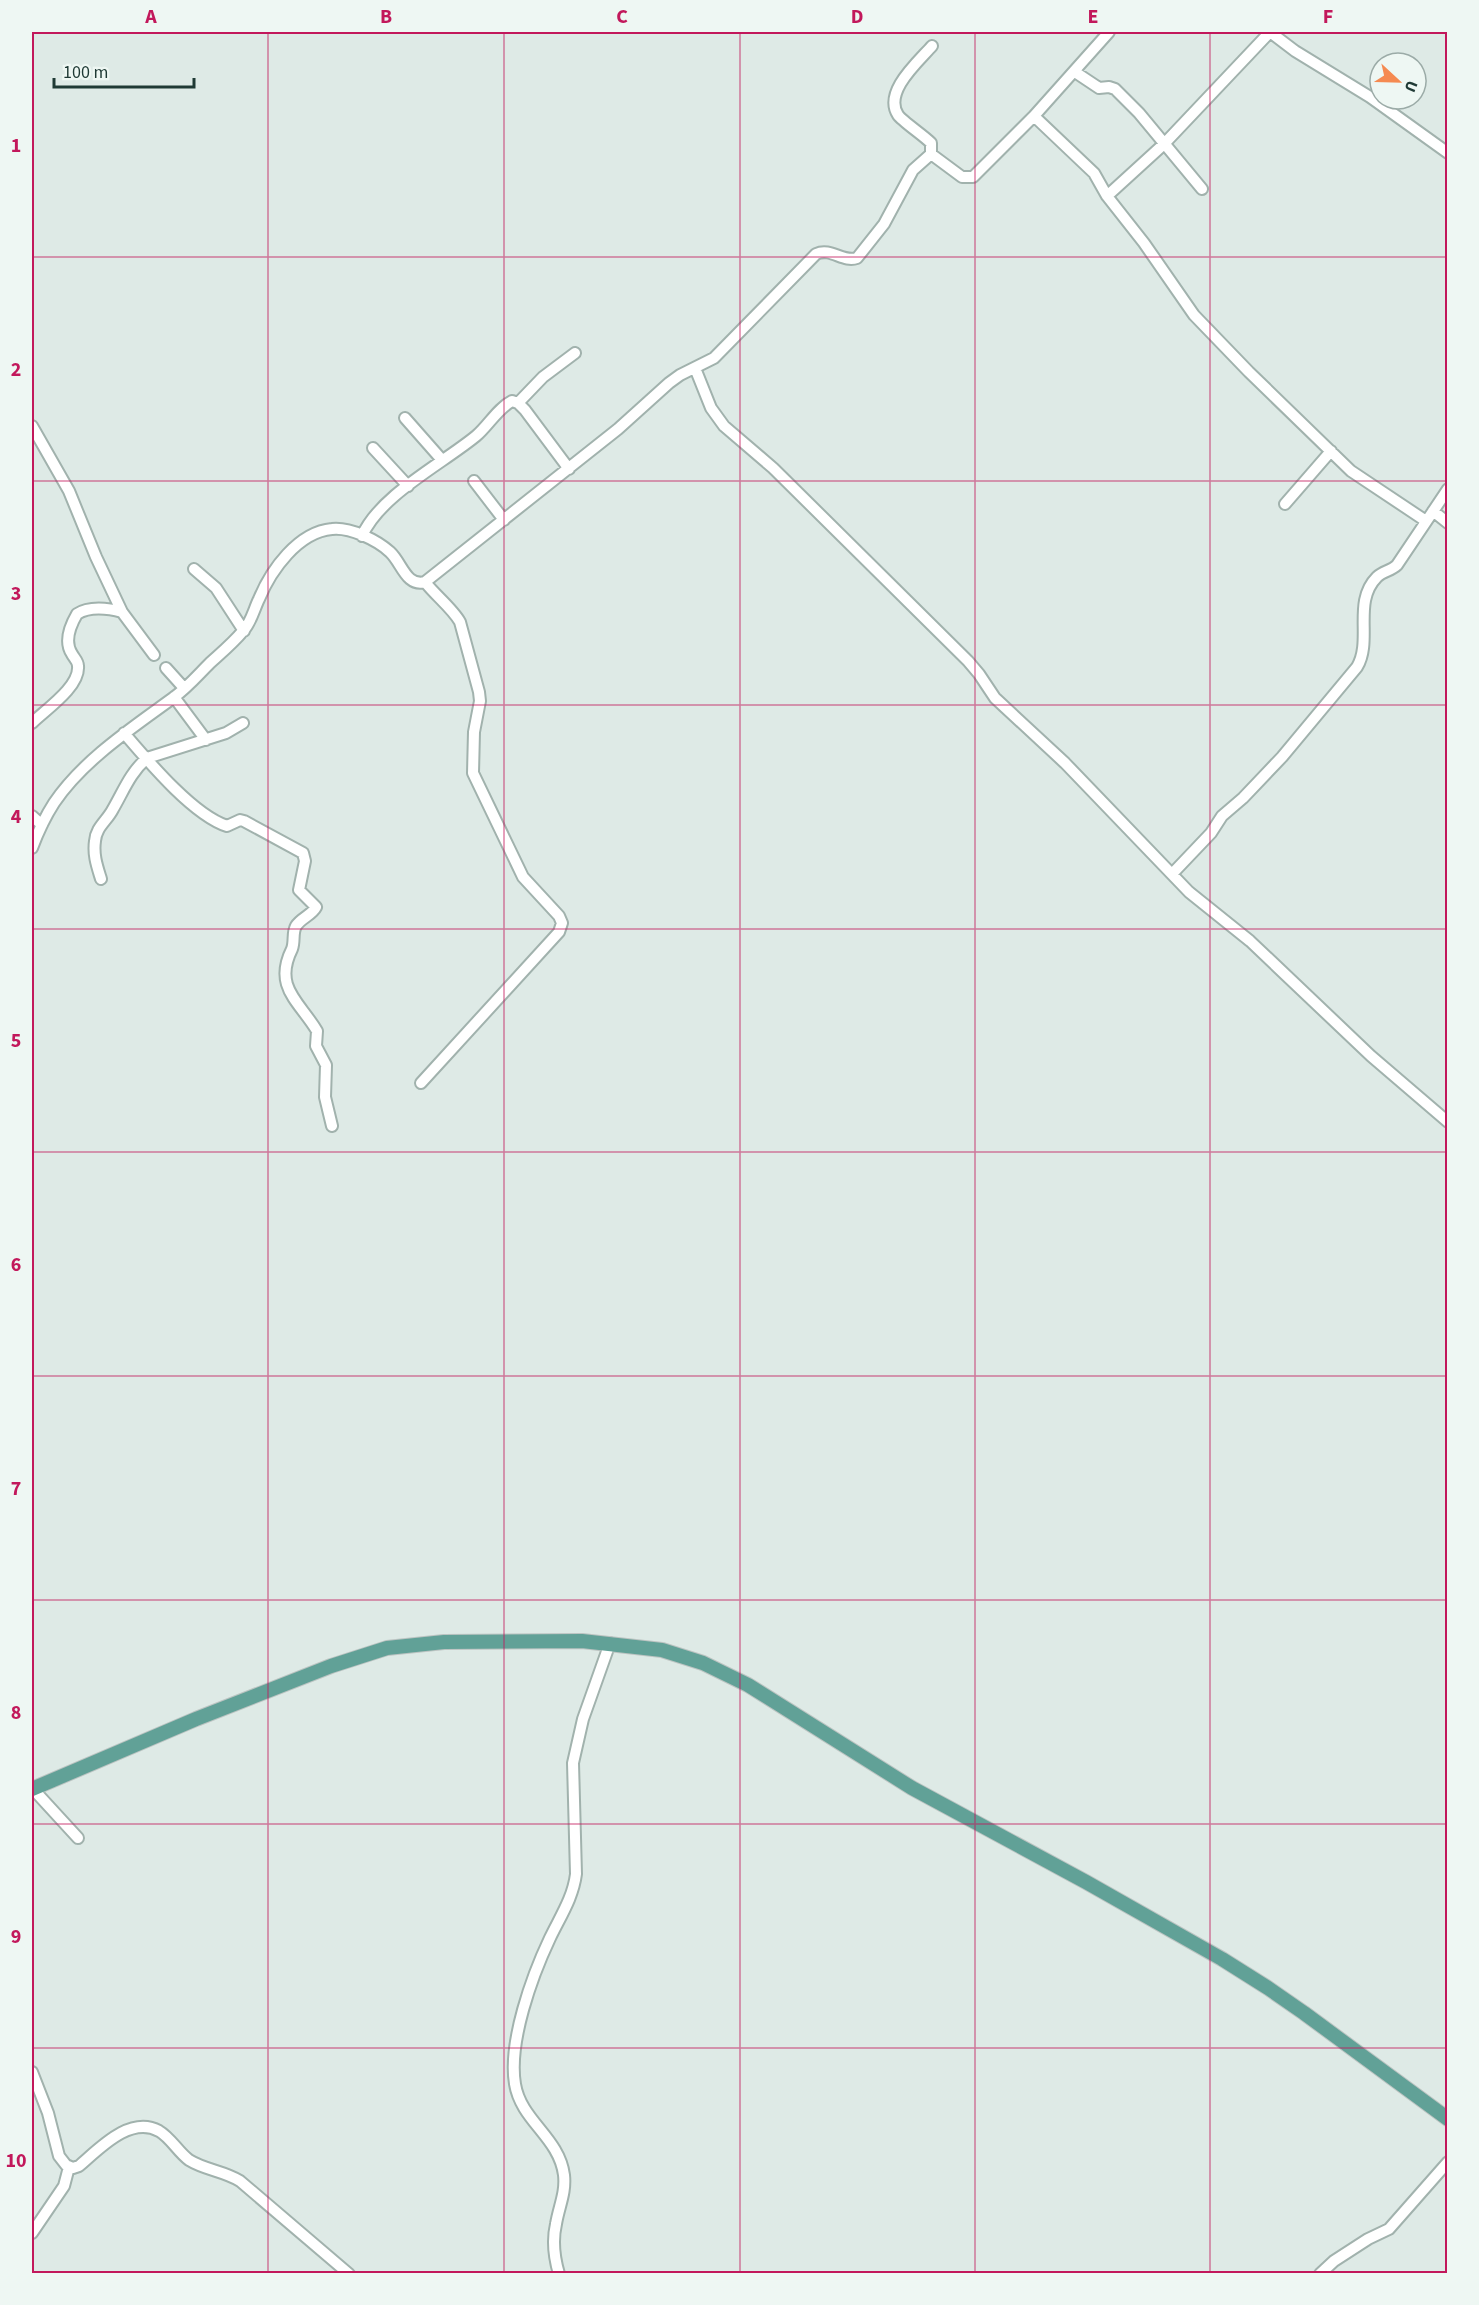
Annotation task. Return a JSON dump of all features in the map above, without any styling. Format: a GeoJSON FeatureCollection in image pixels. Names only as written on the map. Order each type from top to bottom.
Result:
{"type":"FeatureCollection","features":[{"type":"Feature","properties":{"kind":"main road"},"geometry":{"type":"LineString","coordinates":[[32,1789],[196,1719],[340,1663],[387,1648],[444,1642],[582,1641],[673,1653],[703,1663],[748,1685],[912,1788],[1179,1934],[1268,1988],[1448,2119]]}},
{"type":"Feature","properties":{"kind":"street"},"geometry":{"type":"LineString","coordinates":[[931,154],[962,177],[973,177],[1034,116],[1109,32]]}},
{"type":"Feature","properties":{"kind":"street"},"geometry":{"type":"LineString","coordinates":[[1107,196],[1164,144],[1270,32],[1295,51],[1370,97],[1448,153]]}},
{"type":"Feature","properties":{"kind":"street"},"geometry":{"type":"LineString","coordinates":[[32,848],[55,802],[72,781],[124,733],[174,697],[244,631],[267,582],[288,553],[314,534],[332,529],[354,532],[391,553],[413,581],[425,582],[569,469],[669,383],[708,363],[816,254],[826,252],[852,260],[857,258],[884,224],[913,170],[931,154],[931,143],[912,125],[899,117],[895,108],[895,97],[905,76],[932,46]]}},
{"type":"Feature","properties":{"kind":"street"},"geometry":{"type":"LineString","coordinates":[[1075,72],[1099,88],[1115,89],[1139,113],[1202,189]]}},
{"type":"Feature","properties":{"kind":"street"},"geometry":{"type":"LineString","coordinates":[[1034,116],[1094,173],[1107,196],[1144,243],[1194,315],[1331,452],[1372,487],[1426,521]]}},
{"type":"Feature","properties":{"kind":"street"},"geometry":{"type":"LineString","coordinates":[[518,403],[543,377],[575,353]]}},
{"type":"Feature","properties":{"kind":"street"},"geometry":{"type":"LineString","coordinates":[[695,368],[711,408],[724,426],[781,476],[968,661],[980,674],[994,698],[1065,763],[1189,892],[1250,941],[1371,1056],[1448,1122]]}},
{"type":"Feature","properties":{"kind":"street"},"geometry":{"type":"LineString","coordinates":[[362,536],[370,521],[382,508],[478,434],[508,402],[518,403],[569,469]]}},
{"type":"Feature","properties":{"kind":"street"},"geometry":{"type":"LineString","coordinates":[[405,418],[442,460]]}},
{"type":"Feature","properties":{"kind":"street"},"geometry":{"type":"LineString","coordinates":[[32,426],[69,491],[122,612],[154,655]]}},
{"type":"Feature","properties":{"kind":"street"},"geometry":{"type":"LineString","coordinates":[[373,448],[408,486]]}},
{"type":"Feature","properties":{"kind":"street"},"geometry":{"type":"LineString","coordinates":[[1285,504],[1331,452]]}},
{"type":"Feature","properties":{"kind":"street"},"geometry":{"type":"LineString","coordinates":[[474,481],[504,520]]}},
{"type":"Feature","properties":{"kind":"street"},"geometry":{"type":"LineString","coordinates":[[1172,874],[1211,833],[1222,816],[1250,791],[1293,745],[1357,667],[1364,654],[1363,613],[1371,585],[1379,575],[1397,566],[1448,489]]}},
{"type":"Feature","properties":{"kind":"street"},"geometry":{"type":"LineString","coordinates":[[1433,511],[1448,523]]}},
{"type":"Feature","properties":{"kind":"street"},"geometry":{"type":"LineString","coordinates":[[194,569],[216,588],[244,631]]}},
{"type":"Feature","properties":{"kind":"street"},"geometry":{"type":"LineString","coordinates":[[421,1083],[559,932],[562,923],[559,916],[523,877],[473,773],[474,732],[480,706],[479,692],[460,622],[425,582]]}},
{"type":"Feature","properties":{"kind":"street"},"geometry":{"type":"LineString","coordinates":[[32,723],[67,690],[77,674],[78,663],[69,649],[68,641],[69,631],[77,614],[86,610],[103,609],[122,612]]}},
{"type":"Feature","properties":{"kind":"street"},"geometry":{"type":"LineString","coordinates":[[166,668],[184,688]]}},
{"type":"Feature","properties":{"kind":"street"},"geometry":{"type":"LineString","coordinates":[[174,697],[206,740]]}},
{"type":"Feature","properties":{"kind":"street"},"geometry":{"type":"LineString","coordinates":[[101,879],[94,856],[94,839],[99,825],[112,811],[131,774],[147,758],[226,733],[243,723]]}},
{"type":"Feature","properties":{"kind":"street"},"geometry":{"type":"LineString","coordinates":[[124,733],[185,798],[213,819],[227,826],[240,820],[244,821],[303,853],[305,861],[299,890],[316,906],[316,909],[295,928],[293,945],[286,961],[285,976],[295,1001],[317,1031],[316,1046],[326,1065],[325,1097],[332,1126]]}},
{"type":"Feature","properties":{"kind":"street"},"geometry":{"type":"LineString","coordinates":[[32,816],[42,825]]}},
{"type":"Feature","properties":{"kind":"street"},"geometry":{"type":"LineString","coordinates":[[559,2274],[554,2255],[554,2242],[565,2187],[562,2162],[554,2145],[526,2113],[519,2100],[513,2060],[532,1984],[574,1886],[573,1763],[584,1719],[610,1643]]}},
{"type":"Feature","properties":{"kind":"street"},"geometry":{"type":"LineString","coordinates":[[32,1789],[78,1838]]}},
{"type":"Feature","properties":{"kind":"street"},"geometry":{"type":"LineString","coordinates":[[32,2072],[48,2113],[59,2156],[69,2167]]}},
{"type":"Feature","properties":{"kind":"street"},"geometry":{"type":"LineString","coordinates":[[69,2167],[79,2166],[122,2133],[136,2128],[152,2128],[160,2132],[196,2164],[225,2173],[240,2181],[349,2274]]}},
{"type":"Feature","properties":{"kind":"street"},"geometry":{"type":"LineString","coordinates":[[1320,2274],[1334,2261],[1368,2239],[1389,2229],[1448,2162]]}},
{"type":"Feature","properties":{"kind":"street"},"geometry":{"type":"LineString","coordinates":[[32,2234],[64,2186],[69,2167]]}}]}
